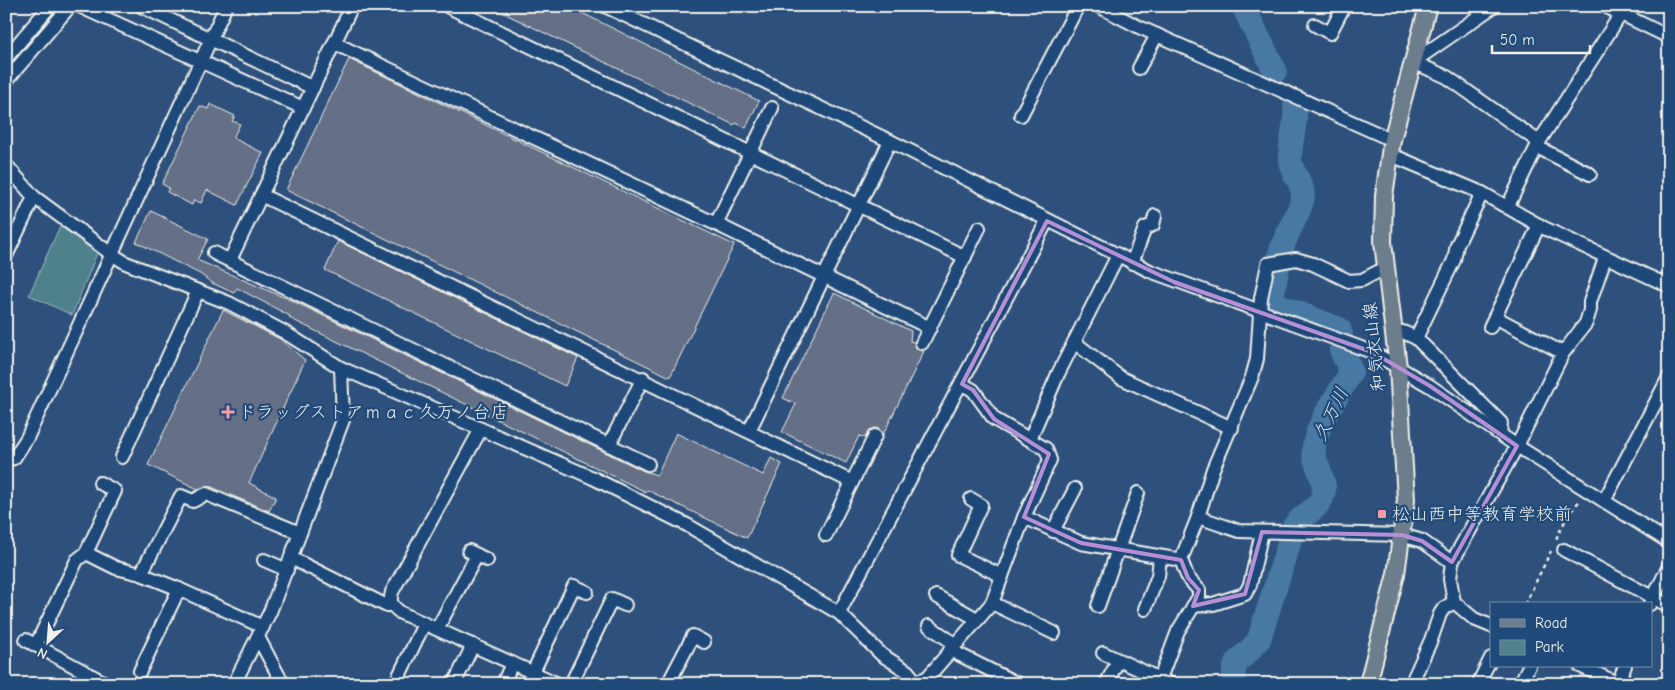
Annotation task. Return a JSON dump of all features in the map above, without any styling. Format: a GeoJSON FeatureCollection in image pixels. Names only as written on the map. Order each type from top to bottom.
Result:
{"type":"FeatureCollection","features":[{"type":"Feature","properties":{"kind":"main road","name":"和気衣山線"},"geometry":{"type":"LineString","coordinates":[[1368,684],[1396,574],[1406,500],[1398,367],[1386,268],[1384,196],[1391,147],[1428,6]]}},
{"type":"Feature","properties":{"kind":"street"},"geometry":{"type":"LineString","coordinates":[[6,58],[50,6]]}},
{"type":"Feature","properties":{"kind":"street"},"geometry":{"type":"LineString","coordinates":[[6,81],[70,6]]}},
{"type":"Feature","properties":{"kind":"street"},"geometry":{"type":"LineString","coordinates":[[79,6],[303,108]]}},
{"type":"Feature","properties":{"kind":"street"},"geometry":{"type":"LineString","coordinates":[[141,6],[312,88]]}},
{"type":"Feature","properties":{"kind":"street"},"geometry":{"type":"LineString","coordinates":[[6,460],[14,458],[27,438],[110,253],[226,6]]}},
{"type":"Feature","properties":{"kind":"street"},"geometry":{"type":"LineString","coordinates":[[230,260],[352,6]]}},
{"type":"Feature","properties":{"kind":"street"},"geometry":{"type":"LineString","coordinates":[[447,6],[965,257]]}},
{"type":"Feature","properties":{"kind":"street"},"geometry":{"type":"LineString","coordinates":[[605,6],[890,141],[1048,222],[1174,282],[1372,352],[1430,386],[1517,446],[1669,542]]}},
{"type":"Feature","properties":{"kind":"street"},"geometry":{"type":"LineString","coordinates":[[1021,115],[1078,6]]}},
{"type":"Feature","properties":{"kind":"street"},"geometry":{"type":"LineString","coordinates":[[1098,6],[1122,12],[1157,34],[1482,192],[1539,225],[1605,258],[1669,286]]}},
{"type":"Feature","properties":{"kind":"street"},"geometry":{"type":"LineString","coordinates":[[1315,25],[1330,33],[1344,6]]}},
{"type":"Feature","properties":{"kind":"street"},"geometry":{"type":"LineString","coordinates":[[1413,62],[1494,6]]}},
{"type":"Feature","properties":{"kind":"street"},"geometry":{"type":"LineString","coordinates":[[1605,6],[1624,10],[1669,37]]}},
{"type":"Feature","properties":{"kind":"street"},"geometry":{"type":"LineString","coordinates":[[1508,206],[1538,145],[1624,10]]}},
{"type":"Feature","properties":{"kind":"street"},"geometry":{"type":"LineString","coordinates":[[1138,68],[1157,34]]}},
{"type":"Feature","properties":{"kind":"street"},"geometry":{"type":"LineString","coordinates":[[334,43],[716,224],[930,328]]}},
{"type":"Feature","properties":{"kind":"street"},"geometry":{"type":"LineString","coordinates":[[1413,62],[1447,77],[1538,145],[1590,174]]}},
{"type":"Feature","properties":{"kind":"street"},"geometry":{"type":"LineString","coordinates":[[716,224],[772,108]]}},
{"type":"Feature","properties":{"kind":"street"},"geometry":{"type":"LineString","coordinates":[[749,431],[890,141]]}},
{"type":"Feature","properties":{"kind":"street"},"geometry":{"type":"LineString","coordinates":[[6,165],[34,197],[126,263],[228,303],[284,332],[341,368],[593,478],[687,525],[839,613],[882,655],[907,671],[917,682],[927,678],[992,603],[1024,517],[1050,460],[1046,449],[1030,438],[994,419],[973,390],[962,384]]}},
{"type":"Feature","properties":{"kind":"street"},"geometry":{"type":"LineString","coordinates":[[1416,338],[1454,260],[1457,244],[1482,192]]}},
{"type":"Feature","properties":{"kind":"street"},"geometry":{"type":"LineString","coordinates":[[261,195],[643,378],[852,482]]}},
{"type":"Feature","properties":{"kind":"street"},"geometry":{"type":"LineString","coordinates":[[6,256],[34,197]]}},
{"type":"Feature","properties":{"kind":"street"},"geometry":{"type":"LineString","coordinates":[[1132,262],[1145,228],[1152,225],[1155,216]]}},
{"type":"Feature","properties":{"kind":"street"},"geometry":{"type":"LineString","coordinates":[[839,613],[1048,222]]}},
{"type":"Feature","properties":{"kind":"street"},"geometry":{"type":"LineString","coordinates":[[1539,225],[1492,322],[1563,353]]}},
{"type":"Feature","properties":{"kind":"street"},"geometry":{"type":"LineString","coordinates":[[922,343],[979,228]]}},
{"type":"Feature","properties":{"kind":"street"},"geometry":{"type":"LineString","coordinates":[[214,253],[648,464]]}},
{"type":"Feature","properties":{"kind":"street"},"geometry":{"type":"LineString","coordinates":[[1030,438],[1074,342],[1118,255]]}},
{"type":"Feature","properties":{"kind":"street"},"geometry":{"type":"LineString","coordinates":[[1490,626],[1474,619],[1454,602],[1450,579],[1452,562],[1517,446],[1563,353],[1586,323],[1590,302],[1605,258]]}},
{"type":"Feature","properties":{"kind":"street"},"geometry":{"type":"LineString","coordinates":[[1103,653],[1163,682],[1178,631],[1199,597],[1199,590],[1188,578],[1182,560],[1213,469],[1252,377],[1257,359],[1260,312],[1268,264],[1296,259],[1313,264],[1349,281],[1362,280],[1386,268]]}},
{"type":"Feature","properties":{"kind":"street"},"geometry":{"type":"LineString","coordinates":[[122,457],[198,291]]}},
{"type":"Feature","properties":{"kind":"street"},"geometry":{"type":"LineString","coordinates":[[1394,332],[1403,332],[1416,338],[1501,423],[1500,434]]}},
{"type":"Feature","properties":{"kind":"street"},"geometry":{"type":"LineString","coordinates":[[1074,342],[1121,378],[1232,428]]}},
{"type":"Feature","properties":{"kind":"street"},"geometry":{"type":"LineString","coordinates":[[234,684],[260,632],[289,564],[343,420],[341,368]]}},
{"type":"Feature","properties":{"kind":"street"},"geometry":{"type":"LineString","coordinates":[[609,445],[643,378]]}},
{"type":"Feature","properties":{"kind":"street"},"geometry":{"type":"LineString","coordinates":[[1604,501],[1669,378]]}},
{"type":"Feature","properties":{"kind":"street"},"geometry":{"type":"LineString","coordinates":[[481,428],[392,592],[390,600],[400,613],[512,663],[535,677],[558,684]]}},
{"type":"Feature","properties":{"kind":"street"},"geometry":{"type":"LineString","coordinates":[[826,535],[875,436]]}},
{"type":"Feature","properties":{"kind":"street"},"geometry":{"type":"LineString","coordinates":[[100,483],[116,491],[86,553],[77,560],[31,642],[106,684]]}},
{"type":"Feature","properties":{"kind":"street"},"geometry":{"type":"LineString","coordinates":[[1053,530],[1074,489]]}},
{"type":"Feature","properties":{"kind":"street"},"geometry":{"type":"LineString","coordinates":[[1098,606],[1138,493]]}},
{"type":"Feature","properties":{"kind":"street"},"geometry":{"type":"LineString","coordinates":[[141,574],[182,496],[193,501],[206,494],[300,533]]}},
{"type":"Feature","properties":{"kind":"street"},"geometry":{"type":"LineString","coordinates":[[971,499],[981,505],[958,555],[1002,576]]}},
{"type":"Feature","properties":{"kind":"street"},"geometry":{"type":"LineString","coordinates":[[1024,517],[1081,543],[1182,560]]}},
{"type":"Feature","properties":{"kind":"street"},"geometry":{"type":"LineString","coordinates":[[1198,517],[1239,531],[1402,534],[1422,541],[1452,562]]}},
{"type":"Feature","properties":{"kind":"street"},"geometry":{"type":"LineString","coordinates":[[1193,606],[1213,604],[1245,594],[1250,585],[1262,532]]}},
{"type":"Feature","properties":{"kind":"street"},"geometry":{"type":"LineString","coordinates":[[1564,550],[1651,600],[1669,606]]}},
{"type":"Feature","properties":{"kind":"street"},"geometry":{"type":"LineString","coordinates":[[86,553],[116,568],[141,574],[179,589],[260,632],[283,684]]}},
{"type":"Feature","properties":{"kind":"street"},"geometry":{"type":"LineString","coordinates":[[438,629],[478,555]]}},
{"type":"Feature","properties":{"kind":"street"},"geometry":{"type":"LineString","coordinates":[[1145,609],[1158,576],[1160,557]]}},
{"type":"Feature","properties":{"kind":"street"},"geometry":{"type":"LineString","coordinates":[[264,560],[289,564],[386,605],[392,605]]}},
{"type":"Feature","properties":{"kind":"street"},"geometry":{"type":"LineString","coordinates":[[1651,600],[1669,566]]}},
{"type":"Feature","properties":{"kind":"street"},"geometry":{"type":"LineString","coordinates":[[535,677],[574,586],[586,592]]}},
{"type":"Feature","properties":{"kind":"street"},"geometry":{"type":"LineString","coordinates":[[140,671],[179,589]]}},
{"type":"Feature","properties":{"kind":"street"},"geometry":{"type":"LineString","coordinates":[[936,596],[977,619]]}},
{"type":"Feature","properties":{"kind":"street"},"geometry":{"type":"LineString","coordinates":[[571,684],[612,599],[625,605]]}},
{"type":"Feature","properties":{"kind":"street"},"geometry":{"type":"LineString","coordinates":[[1411,684],[1431,640],[1440,614],[1444,608],[1454,602]]}},
{"type":"Feature","properties":{"kind":"street"},"geometry":{"type":"LineString","coordinates":[[992,603],[1054,633]]}},
{"type":"Feature","properties":{"kind":"street"},"geometry":{"type":"LineString","coordinates":[[397,680],[424,624]]}},
{"type":"Feature","properties":{"kind":"street"},"geometry":{"type":"LineString","coordinates":[[929,626],[952,647],[1018,684]]}},
{"type":"Feature","properties":{"kind":"street"},"geometry":{"type":"LineString","coordinates":[[668,684],[693,636],[704,642]]}},
{"type":"Feature","properties":{"kind":"street"},"geometry":{"type":"LineString","coordinates":[[454,684],[473,645]]}},
{"type":"Feature","properties":{"kind":"street"},"geometry":{"type":"LineString","coordinates":[[1478,684],[1490,660]]}},
{"type":"Feature","properties":{"kind":"street"},"geometry":{"type":"LineString","coordinates":[[1106,684],[1118,661]]}},
{"type":"Feature","properties":{"kind":"street"},"geometry":{"type":"LineString","coordinates":[[503,684],[512,663]]}},
{"type":"Feature","properties":{"kind":"street"},"geometry":{"type":"LineString","coordinates":[[1520,684],[1528,668]]}},
{"type":"Feature","properties":{"kind":"street"},"geometry":{"type":"LineString","coordinates":[[1584,668],[1619,684],[1624,668]]}},
{"type":"Feature","properties":{"kind":"highlighted area"},"geometry":{"type":"Polygon","coordinates":[[[1047,221],[1174,282],[1372,352],[1430,386],[1517,446],[1452,562],[1422,541],[1402,535],[1262,532],[1245,594],[1193,606],[1199,590],[1188,578],[1181,560],[1081,543],[1024,517],[1049,454],[994,419],[973,390],[962,384],[1047,221]]]}},
{"type":"Feature","properties":{"kind":"green space"},"geometry":{"type":"Polygon","coordinates":[[[60,226],[98,251],[72,315],[29,295],[60,226]]]}},
{"type":"Feature","properties":{"kind":"building"},"geometry":{"type":"Polygon","coordinates":[[[489,6],[568,6],[759,101],[746,128],[736,123],[734,125],[489,6]]]}},
{"type":"Feature","properties":{"kind":"building"},"geometry":{"type":"Polygon","coordinates":[[[349,59],[734,245],[670,377],[286,190],[349,59]]]}},
{"type":"Feature","properties":{"kind":"building"},"geometry":{"type":"Polygon","coordinates":[[[210,104],[235,116],[232,121],[240,124],[233,138],[263,153],[237,205],[207,190],[201,203],[194,200],[192,205],[167,192],[169,188],[162,184],[200,106],[208,109],[210,104]]]}},
{"type":"Feature","properties":{"kind":"building"},"geometry":{"type":"Polygon","coordinates":[[[151,211],[208,239],[197,260],[297,303],[644,471],[657,475],[676,433],[763,475],[771,458],[782,464],[747,538],[647,490],[646,492],[289,318],[290,316],[237,288],[234,293],[212,283],[200,274],[136,242],[151,211]]]}},
{"type":"Feature","properties":{"kind":"building"},"geometry":{"type":"Polygon","coordinates":[[[338,241],[578,358],[565,386],[325,270],[338,241]]]}},
{"type":"Feature","properties":{"kind":"building"},"geometry":{"type":"Polygon","coordinates":[[[834,293],[911,331],[910,341],[914,342],[918,350],[924,351],[883,435],[879,429],[875,428],[869,430],[865,438],[859,436],[846,463],[782,432],[796,404],[783,398],[834,293]]]}},
{"type":"Feature","properties":{"kind":"building","name":"ドラッグストアｍａｃ久万ノ台店"},"geometry":{"type":"Polygon","coordinates":[[[223,310],[280,339],[305,360],[249,483],[276,497],[269,511],[209,486],[198,489],[148,465],[223,310]]]}},
{"type":"Feature","properties":{"kind":"waterway","name":"久万川"},"geometry":{"type":"LineString","coordinates":[[1243,6],[1275,71]]}},
{"type":"Feature","properties":{"kind":"waterway","name":"久万川"},"geometry":{"type":"LineString","coordinates":[[1279,258],[1283,243],[1303,195],[1290,161],[1295,107]]}},
{"type":"Feature","properties":{"kind":"waterway","name":"久万川"},"geometry":{"type":"LineString","coordinates":[[1278,266],[1272,298],[1280,306],[1339,329],[1341,334]]}},
{"type":"Feature","properties":{"kind":"waterway","name":"久万川"},"geometry":{"type":"LineString","coordinates":[[1293,528],[1320,502],[1324,492],[1324,485],[1315,459],[1314,446],[1320,427],[1351,371],[1341,350]]}},
{"type":"Feature","properties":{"kind":"waterway","name":"久万川"},"geometry":{"type":"LineString","coordinates":[[1234,684],[1237,663],[1259,639],[1291,537]]}},
{"type":"Feature","properties":{"kind":"place","name":"ドラッグストアｍａｃ久万ノ台店"},"geometry":{"type":"Point","coordinates":[228,412]}},
{"type":"Feature","properties":{"kind":"place","name":"松山西中等教育学校前"},"geometry":{"type":"Point","coordinates":[1382,514]}}]}
